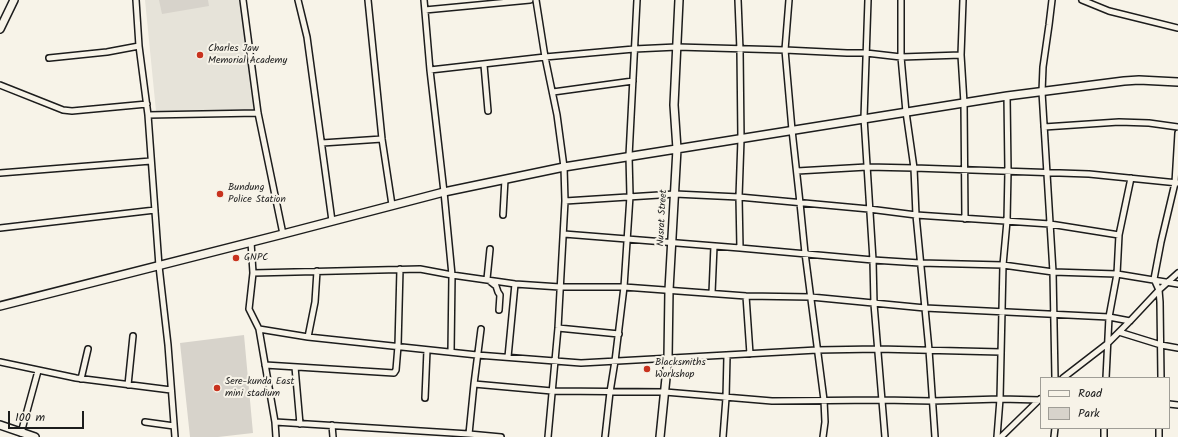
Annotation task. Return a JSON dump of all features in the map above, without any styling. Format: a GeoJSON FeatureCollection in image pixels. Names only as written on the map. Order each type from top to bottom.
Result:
{"type":"FeatureCollection","features":[{"type":"Feature","properties":{"kind":"street"},"geometry":{"type":"LineString","coordinates":[[0,29],[14,0]]}},
{"type":"Feature","properties":{"kind":"street"},"geometry":{"type":"LineString","coordinates":[[136,0],[139,46],[148,115],[159,266],[168,345],[175,437]]}},
{"type":"Feature","properties":{"kind":"street"},"geometry":{"type":"LineString","coordinates":[[243,0],[258,113],[282,234]]}},
{"type":"Feature","properties":{"kind":"street"},"geometry":{"type":"LineString","coordinates":[[298,0],[307,37],[332,221]]}},
{"type":"Feature","properties":{"kind":"street"},"geometry":{"type":"LineString","coordinates":[[368,0],[382,139],[392,206]]}},
{"type":"Feature","properties":{"kind":"street"},"geometry":{"type":"LineString","coordinates":[[424,0],[452,275],[451,352]]}},
{"type":"Feature","properties":{"kind":"street"},"geometry":{"type":"LineString","coordinates":[[425,10],[530,0]]}},
{"type":"Feature","properties":{"kind":"street"},"geometry":{"type":"LineString","coordinates":[[536,0],[545,57],[557,115],[564,167],[565,201],[558,328],[548,437]]}},
{"type":"Feature","properties":{"kind":"street"},"geometry":{"type":"LineString","coordinates":[[604,437],[624,287],[626,238],[630,196],[629,156],[637,0]]}},
{"type":"Feature","properties":{"kind":"street","name":"Nusrat Street"},"geometry":{"type":"LineString","coordinates":[[660,437],[668,358],[668,290],[677,149],[674,104],[679,0]]}},
{"type":"Feature","properties":{"kind":"street"},"geometry":{"type":"LineString","coordinates":[[738,0],[741,139],[740,248]]}},
{"type":"Feature","properties":{"kind":"street"},"geometry":{"type":"LineString","coordinates":[[789,0],[785,50],[805,253],[824,400],[824,437]]}},
{"type":"Feature","properties":{"kind":"street"},"geometry":{"type":"LineString","coordinates":[[868,0],[864,118],[873,260],[874,304],[885,437]]}},
{"type":"Feature","properties":{"kind":"street"},"geometry":{"type":"LineString","coordinates":[[901,0],[901,57],[906,112],[914,168],[916,215],[929,350],[935,437]]}},
{"type":"Feature","properties":{"kind":"street"},"geometry":{"type":"LineString","coordinates":[[963,0],[961,55],[964,103],[965,219]]}},
{"type":"Feature","properties":{"kind":"street"},"geometry":{"type":"LineString","coordinates":[[1052,0],[1050,25],[1043,67],[1042,92],[1053,272],[1055,377]]}},
{"type":"Feature","properties":{"kind":"street"},"geometry":{"type":"LineString","coordinates":[[1082,0],[1109,11],[1178,28]]}},
{"type":"Feature","properties":{"kind":"street"},"geometry":{"type":"LineString","coordinates":[[49,58],[107,52],[139,46]]}},
{"type":"Feature","properties":{"kind":"street"},"geometry":{"type":"LineString","coordinates":[[430,70],[634,49],[676,48],[785,50],[847,54],[866,53],[901,57],[961,55]]}},
{"type":"Feature","properties":{"kind":"street"},"geometry":{"type":"LineString","coordinates":[[484,65],[488,111]]}},
{"type":"Feature","properties":{"kind":"street"},"geometry":{"type":"LineString","coordinates":[[0,306],[444,192],[564,167],[1007,96],[1124,81],[1139,80],[1178,82]]}},
{"type":"Feature","properties":{"kind":"street"},"geometry":{"type":"LineString","coordinates":[[553,92],[633,81]]}},
{"type":"Feature","properties":{"kind":"street"},"geometry":{"type":"LineString","coordinates":[[1,88],[63,110],[72,111],[147,104]]}},
{"type":"Feature","properties":{"kind":"street"},"geometry":{"type":"LineString","coordinates":[[997,437],[1000,399],[1003,265],[1007,221],[1007,96]]}},
{"type":"Feature","properties":{"kind":"street"},"geometry":{"type":"LineString","coordinates":[[148,115],[258,113]]}},
{"type":"Feature","properties":{"kind":"street"},"geometry":{"type":"LineString","coordinates":[[1044,127],[1119,122],[1149,123],[1178,127]]}},
{"type":"Feature","properties":{"kind":"street"},"geometry":{"type":"LineString","coordinates":[[1161,377],[1160,302],[1159,290],[1154,279],[1161,242],[1177,183],[1178,133]]}},
{"type":"Feature","properties":{"kind":"street"},"geometry":{"type":"LineString","coordinates":[[322,143],[382,139]]}},
{"type":"Feature","properties":{"kind":"street"},"geometry":{"type":"LineString","coordinates":[[0,173],[151,161]]}},
{"type":"Feature","properties":{"kind":"street"},"geometry":{"type":"LineString","coordinates":[[797,171],[867,167],[914,168],[1089,174],[1177,183]]}},
{"type":"Feature","properties":{"kind":"street"},"geometry":{"type":"LineString","coordinates":[[1106,377],[1109,318],[1117,274],[1119,235],[1131,178]]}},
{"type":"Feature","properties":{"kind":"street"},"geometry":{"type":"LineString","coordinates":[[502,215],[505,179]]}},
{"type":"Feature","properties":{"kind":"street"},"geometry":{"type":"LineString","coordinates":[[565,201],[674,194],[740,197],[869,208],[916,215],[1050,224],[1119,235]]}},
{"type":"Feature","properties":{"kind":"street"},"geometry":{"type":"LineString","coordinates":[[0,228],[155,210]]}},
{"type":"Feature","properties":{"kind":"street"},"geometry":{"type":"LineString","coordinates":[[564,234],[805,253],[873,260],[1003,265],[1053,272],[1117,274],[1178,284]]}},
{"type":"Feature","properties":{"kind":"street"},"geometry":{"type":"LineString","coordinates":[[251,242],[253,273],[249,309],[259,328],[275,422],[276,437]]}},
{"type":"Feature","properties":{"kind":"street"},"geometry":{"type":"LineString","coordinates":[[712,293],[714,246]]}},
{"type":"Feature","properties":{"kind":"street"},"geometry":{"type":"LineString","coordinates":[[488,279],[490,249]]}},
{"type":"Feature","properties":{"kind":"street"},"geometry":{"type":"LineString","coordinates":[[265,365],[392,374],[396,370],[398,346],[400,269]]}},
{"type":"Feature","properties":{"kind":"street"},"geometry":{"type":"LineString","coordinates":[[253,273],[420,269],[515,284],[624,287],[746,296],[811,298],[925,308],[1109,318],[1130,321]]}},
{"type":"Feature","properties":{"kind":"street"},"geometry":{"type":"LineString","coordinates":[[308,337],[314,311],[317,271]]}},
{"type":"Feature","properties":{"kind":"street"},"geometry":{"type":"LineString","coordinates":[[1065,377],[1107,344],[1159,290],[1178,273]]}},
{"type":"Feature","properties":{"kind":"street"},"geometry":{"type":"LineString","coordinates":[[488,279],[496,286],[500,295],[499,310]]}},
{"type":"Feature","properties":{"kind":"street"},"geometry":{"type":"LineString","coordinates":[[508,357],[515,284]]}},
{"type":"Feature","properties":{"kind":"street"},"geometry":{"type":"LineString","coordinates":[[746,296],[750,354]]}},
{"type":"Feature","properties":{"kind":"street"},"geometry":{"type":"LineString","coordinates":[[259,328],[308,337],[477,355],[581,364],[817,350],[878,349],[1001,352]]}},
{"type":"Feature","properties":{"kind":"street"},"geometry":{"type":"LineString","coordinates":[[558,328],[618,334]]}},
{"type":"Feature","properties":{"kind":"street"},"geometry":{"type":"LineString","coordinates":[[470,434],[477,355],[481,329]]}},
{"type":"Feature","properties":{"kind":"street"},"geometry":{"type":"LineString","coordinates":[[1119,332],[1161,345],[1178,348]]}},
{"type":"Feature","properties":{"kind":"street"},"geometry":{"type":"LineString","coordinates":[[128,385],[133,336]]}},
{"type":"Feature","properties":{"kind":"street"},"geometry":{"type":"LineString","coordinates":[[81,379],[88,349]]}},
{"type":"Feature","properties":{"kind":"street"},"geometry":{"type":"LineString","coordinates":[[425,398],[427,350]]}},
{"type":"Feature","properties":{"kind":"street"},"geometry":{"type":"LineString","coordinates":[[723,437],[726,398],[726,356]]}},
{"type":"Feature","properties":{"kind":"street"},"geometry":{"type":"LineString","coordinates":[[0,362],[81,379],[171,390]]}},
{"type":"Feature","properties":{"kind":"street"},"geometry":{"type":"LineString","coordinates":[[295,367],[300,424]]}},
{"type":"Feature","properties":{"kind":"street"},"geometry":{"type":"LineString","coordinates":[[22,434],[38,371]]}},
{"type":"Feature","properties":{"kind":"street"},"geometry":{"type":"LineString","coordinates":[[474,384],[552,391],[665,392],[772,401],[1040,400]]}},
{"type":"Feature","properties":{"kind":"street"},"geometry":{"type":"LineString","coordinates":[[1001,437],[1040,400]]}},
{"type":"Feature","properties":{"kind":"street"},"geometry":{"type":"LineString","coordinates":[[145,422],[174,426]]}},
{"type":"Feature","properties":{"kind":"street"},"geometry":{"type":"LineString","coordinates":[[275,422],[500,437]]}},
{"type":"Feature","properties":{"kind":"street"},"geometry":{"type":"LineString","coordinates":[[0,425],[22,434],[35,437]]}},
{"type":"Feature","properties":{"kind":"street"},"geometry":{"type":"LineString","coordinates":[[332,425],[333,437]]}},
{"type":"Feature","properties":{"kind":"shaded area","name":"Charles Jaw Memorial Academy"},"geometry":{"type":"Polygon","coordinates":[[[145,0],[242,0],[257,111],[215,113],[156,111],[145,0]]]}},
{"type":"Feature","properties":{"kind":"green space"},"geometry":{"type":"Polygon","coordinates":[[[159,0],[208,0],[209,6],[162,14],[159,0]]]}},
{"type":"Feature","properties":{"kind":"green space","name":"Sere-kunda East mini stadium"},"geometry":{"type":"Polygon","coordinates":[[[244,335],[253,433],[218,437],[190,437],[180,343],[244,335]]]}},
{"type":"Feature","properties":{"kind":"place","name":"Charles Jaw Memorial Academy"},"geometry":{"type":"Point","coordinates":[200,55]}},
{"type":"Feature","properties":{"kind":"place","name":"Bundung Police Station"},"geometry":{"type":"Point","coordinates":[220,194]}},
{"type":"Feature","properties":{"kind":"place","name":"GNPC"},"geometry":{"type":"Point","coordinates":[236,258]}},
{"type":"Feature","properties":{"kind":"place","name":"Blacksmiths Workshop"},"geometry":{"type":"Point","coordinates":[647,369]}},
{"type":"Feature","properties":{"kind":"place","name":"Sere-kunda East mini stadium"},"geometry":{"type":"Point","coordinates":[217,388]}}]}
